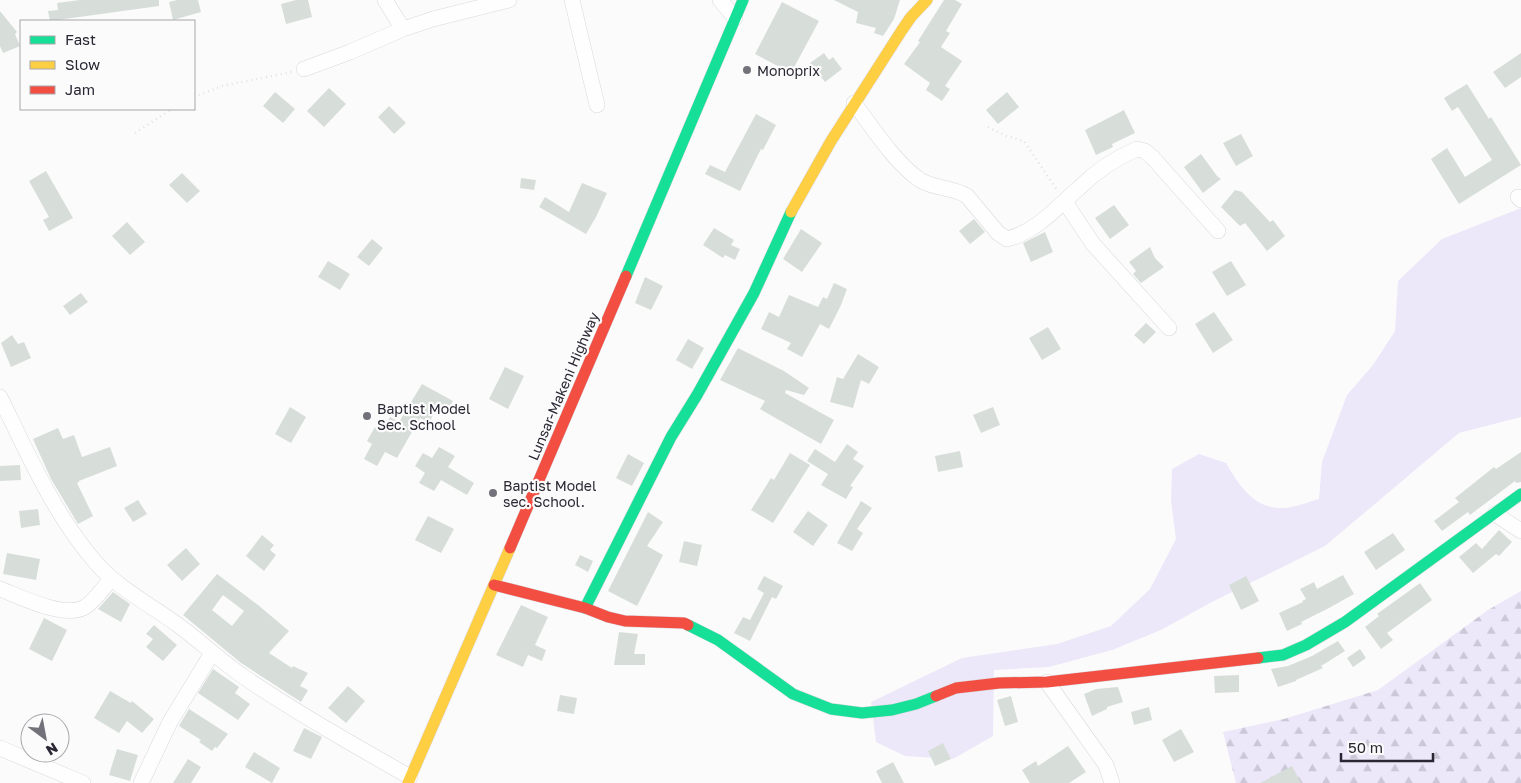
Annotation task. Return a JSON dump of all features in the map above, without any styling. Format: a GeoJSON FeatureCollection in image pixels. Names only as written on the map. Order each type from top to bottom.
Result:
{"type":"FeatureCollection","features":[{"type":"Feature","properties":{"kind":"street"},"geometry":{"type":"LineString","coordinates":[[385,0],[403,29]]}},
{"type":"Feature","properties":{"kind":"street"},"geometry":{"type":"LineString","coordinates":[[304,69],[403,29],[433,19],[510,0]]}},
{"type":"Feature","properties":{"kind":"street"},"geometry":{"type":"LineString","coordinates":[[572,0],[597,105]]}},
{"type":"Feature","properties":{"kind":"street"},"geometry":{"type":"LineString","coordinates":[[720,0],[735,18]]}},
{"type":"Feature","properties":{"kind":"street","name":"Lunsar-Makeni Highway"},"geometry":{"type":"LineString","coordinates":[[409,780],[743,0]]}},
{"type":"Feature","properties":{"kind":"street"},"geometry":{"type":"LineString","coordinates":[[585,608],[671,437],[697,395],[754,293],[796,202],[854,103],[911,17],[928,0]]}},
{"type":"Feature","properties":{"kind":"street"},"geometry":{"type":"LineString","coordinates":[[854,103],[886,146],[910,172],[920,180],[931,185],[961,192],[967,196],[998,233],[1007,239],[1018,235],[1045,219],[1079,187],[1104,168],[1137,149],[1145,151],[1153,158],[1218,231]]}},
{"type":"Feature","properties":{"kind":"street"},"geometry":{"type":"LineString","coordinates":[[1064,202],[1093,244],[1169,328]]}},
{"type":"Feature","properties":{"kind":"street"},"geometry":{"type":"LineString","coordinates":[[0,397],[48,494],[95,562],[112,579],[180,627],[245,677],[409,780]]}},
{"type":"Feature","properties":{"kind":"street"},"geometry":{"type":"LineString","coordinates":[[494,585],[585,608],[608,617],[625,620],[684,623],[718,640],[793,694],[831,709],[862,713],[892,710],[916,704],[956,688],[999,683],[1047,682],[1283,656],[1346,622],[1521,494]]}},
{"type":"Feature","properties":{"kind":"street"},"geometry":{"type":"LineString","coordinates":[[1495,514],[1521,531]]}},
{"type":"Feature","properties":{"kind":"street"},"geometry":{"type":"LineString","coordinates":[[0,589],[57,610],[73,611],[84,607],[112,579]]}},
{"type":"Feature","properties":{"kind":"street"},"geometry":{"type":"LineString","coordinates":[[141,783],[170,722],[212,653]]}},
{"type":"Feature","properties":{"kind":"street"},"geometry":{"type":"LineString","coordinates":[[1047,682],[1106,765],[1112,783]]}},
{"type":"Feature","properties":{"kind":"street"},"geometry":{"type":"LineString","coordinates":[[0,748],[83,783]]}},
{"type":"Feature","properties":{"kind":"path"},"geometry":{"type":"LineString","coordinates":[[195,97],[222,86],[304,69]]}},
{"type":"Feature","properties":{"kind":"path"},"geometry":{"type":"LineString","coordinates":[[134,133],[170,110]]}},
{"type":"Feature","properties":{"kind":"path"},"geometry":{"type":"LineString","coordinates":[[988,127],[1006,136],[1024,141],[1064,202]]}},
{"type":"Feature","properties":{"kind":"green space"},"geometry":{"type":"Polygon","coordinates":[[[1521,208],[1521,417],[1459,433],[1325,546],[1210,603],[1161,630],[1112,650],[1049,667],[994,670],[993,736],[953,759],[905,756],[876,742],[871,702],[962,658],[1057,644],[1111,626],[1150,589],[1176,539],[1171,501],[1172,469],[1199,454],[1226,463],[1242,487],[1256,500],[1265,505],[1274,508],[1285,508],[1319,499],[1322,462],[1347,395],[1373,365],[1395,331],[1398,281],[1442,239],[1521,208]]]}},
{"type":"Feature","properties":{"kind":"green space"},"geometry":{"type":"Polygon","coordinates":[[[1521,591],[1521,783],[1236,783],[1223,732],[1284,719],[1378,690],[1488,610],[1521,591]]]}},
{"type":"Feature","properties":{"kind":"building"},"geometry":{"type":"Polygon","coordinates":[[[80,0],[159,0],[159,6],[50,20],[48,11],[58,10],[57,3],[80,0]]]}},
{"type":"Feature","properties":{"kind":"building"},"geometry":{"type":"Polygon","coordinates":[[[198,0],[201,12],[173,20],[169,2],[198,0]]]}},
{"type":"Feature","properties":{"kind":"building"},"geometry":{"type":"Polygon","coordinates":[[[296,0],[308,0],[312,17],[286,24],[281,4],[296,0]]]}},
{"type":"Feature","properties":{"kind":"building"},"geometry":{"type":"Polygon","coordinates":[[[834,0],[900,0],[894,19],[883,36],[874,33],[876,28],[856,23],[858,12],[834,0]]]}},
{"type":"Feature","properties":{"kind":"building"},"geometry":{"type":"Polygon","coordinates":[[[944,0],[955,0],[962,4],[946,31],[950,33],[941,47],[962,61],[945,86],[950,89],[942,101],[926,90],[930,83],[904,64],[920,42],[918,41],[944,0]]]}},
{"type":"Feature","properties":{"kind":"building"},"geometry":{"type":"Polygon","coordinates":[[[782,2],[819,21],[791,73],[755,54],[782,2]]]}},
{"type":"Feature","properties":{"kind":"building"},"geometry":{"type":"Polygon","coordinates":[[[0,11],[17,32],[15,34],[20,46],[3,53],[0,46],[0,11]]]}},
{"type":"Feature","properties":{"kind":"building"},"geometry":{"type":"Polygon","coordinates":[[[824,53],[829,60],[833,57],[842,69],[825,82],[810,63],[824,53]]]}},
{"type":"Feature","properties":{"kind":"building"},"geometry":{"type":"Polygon","coordinates":[[[1521,53],[1521,77],[1505,88],[1493,72],[1521,53]]]}},
{"type":"Feature","properties":{"kind":"building"},"geometry":{"type":"Polygon","coordinates":[[[1467,84],[1489,119],[1491,117],[1521,165],[1459,204],[1431,159],[1447,148],[1465,177],[1492,160],[1458,107],[1452,111],[1444,98],[1467,84]]]}},
{"type":"Feature","properties":{"kind":"building"},"geometry":{"type":"Polygon","coordinates":[[[329,88],[346,104],[324,127],[307,111],[329,88]]]}},
{"type":"Feature","properties":{"kind":"building"},"geometry":{"type":"Polygon","coordinates":[[[275,92],[295,109],[283,123],[263,106],[275,92]]]}},
{"type":"Feature","properties":{"kind":"building"},"geometry":{"type":"Polygon","coordinates":[[[1007,92],[1019,107],[998,124],[986,110],[1007,92]]]}},
{"type":"Feature","properties":{"kind":"building"},"geometry":{"type":"Polygon","coordinates":[[[389,106],[406,123],[394,134],[378,117],[389,106]]]}},
{"type":"Feature","properties":{"kind":"building"},"geometry":{"type":"Polygon","coordinates":[[[1124,110],[1135,133],[1112,144],[1113,147],[1096,155],[1085,130],[1124,110]]]}},
{"type":"Feature","properties":{"kind":"building"},"geometry":{"type":"Polygon","coordinates":[[[756,114],[776,125],[763,150],[761,149],[740,191],[705,174],[710,165],[725,172],[756,114]]]}},
{"type":"Feature","properties":{"kind":"building"},"geometry":{"type":"Polygon","coordinates":[[[1241,134],[1253,156],[1236,166],[1223,143],[1241,134]]]}},
{"type":"Feature","properties":{"kind":"building"},"geometry":{"type":"Polygon","coordinates":[[[1201,154],[1221,179],[1203,193],[1184,167],[1201,154]]]}},
{"type":"Feature","properties":{"kind":"building"},"geometry":{"type":"Polygon","coordinates":[[[46,171],[73,218],[49,231],[43,220],[49,217],[29,181],[46,171]]]}},
{"type":"Feature","properties":{"kind":"building"},"geometry":{"type":"Polygon","coordinates":[[[182,173],[200,191],[187,203],[169,185],[182,173]]]}},
{"type":"Feature","properties":{"kind":"building"},"geometry":{"type":"Polygon","coordinates":[[[521,178],[536,180],[534,190],[520,188],[521,178]]]}},
{"type":"Feature","properties":{"kind":"building"},"geometry":{"type":"Polygon","coordinates":[[[582,183],[607,193],[586,234],[539,207],[545,197],[569,212],[582,183]]]}},
{"type":"Feature","properties":{"kind":"building"},"geometry":{"type":"Polygon","coordinates":[[[1235,190],[1242,192],[1270,222],[1273,220],[1285,236],[1267,251],[1245,223],[1240,226],[1221,207],[1235,190]]]}},
{"type":"Feature","properties":{"kind":"building"},"geometry":{"type":"Polygon","coordinates":[[[1114,205],[1129,225],[1110,239],[1095,218],[1114,205]]]}},
{"type":"Feature","properties":{"kind":"building"},"geometry":{"type":"Polygon","coordinates":[[[974,219],[985,232],[970,244],[959,231],[974,219]]]}},
{"type":"Feature","properties":{"kind":"building"},"geometry":{"type":"Polygon","coordinates":[[[127,222],[145,242],[130,255],[112,236],[127,222]]]}},
{"type":"Feature","properties":{"kind":"building"},"geometry":{"type":"Polygon","coordinates":[[[714,228],[734,240],[731,245],[740,249],[735,260],[725,255],[723,258],[703,245],[714,228]]]}},
{"type":"Feature","properties":{"kind":"building"},"geometry":{"type":"Polygon","coordinates":[[[801,229],[822,243],[802,272],[783,259],[801,229]]]}},
{"type":"Feature","properties":{"kind":"building"},"geometry":{"type":"Polygon","coordinates":[[[1045,232],[1053,252],[1031,262],[1023,243],[1045,232]]]}},
{"type":"Feature","properties":{"kind":"building"},"geometry":{"type":"Polygon","coordinates":[[[372,239],[383,248],[369,266],[357,257],[372,239]]]}},
{"type":"Feature","properties":{"kind":"building"},"geometry":{"type":"Polygon","coordinates":[[[1150,247],[1155,258],[1164,267],[1141,283],[1133,274],[1136,271],[1129,262],[1150,247]]]}},
{"type":"Feature","properties":{"kind":"building"},"geometry":{"type":"Polygon","coordinates":[[[328,261],[350,274],[340,290],[318,277],[328,261]]]}},
{"type":"Feature","properties":{"kind":"building"},"geometry":{"type":"Polygon","coordinates":[[[1231,261],[1246,285],[1227,296],[1212,272],[1231,261]]]}},
{"type":"Feature","properties":{"kind":"building"},"geometry":{"type":"Polygon","coordinates":[[[645,277],[663,286],[651,310],[635,303],[645,277]]]}},
{"type":"Feature","properties":{"kind":"building"},"geometry":{"type":"Polygon","coordinates":[[[834,283],[847,289],[841,305],[829,329],[820,324],[802,357],[787,349],[791,343],[761,329],[769,312],[779,317],[789,295],[818,307],[823,297],[827,299],[834,283]]]}},
{"type":"Feature","properties":{"kind":"building"},"geometry":{"type":"Polygon","coordinates":[[[81,293],[88,302],[70,315],[63,306],[81,293]]]}},
{"type":"Feature","properties":{"kind":"building"},"geometry":{"type":"Polygon","coordinates":[[[1214,312],[1233,340],[1213,353],[1195,324],[1214,312]]]}},
{"type":"Feature","properties":{"kind":"building"},"geometry":{"type":"Polygon","coordinates":[[[1146,323],[1156,332],[1144,344],[1134,335],[1146,323]]]}},
{"type":"Feature","properties":{"kind":"building"},"geometry":{"type":"Polygon","coordinates":[[[1048,327],[1061,349],[1042,360],[1029,338],[1048,327]]]}},
{"type":"Feature","properties":{"kind":"building"},"geometry":{"type":"Polygon","coordinates":[[[12,335],[18,344],[24,342],[31,358],[11,367],[1,343],[12,335]]]}},
{"type":"Feature","properties":{"kind":"building"},"geometry":{"type":"Polygon","coordinates":[[[688,339],[704,348],[692,369],[676,360],[688,339]]]}},
{"type":"Feature","properties":{"kind":"building"},"geometry":{"type":"Polygon","coordinates":[[[738,348],[784,371],[809,388],[804,395],[786,390],[785,393],[834,420],[821,444],[760,409],[765,401],[720,380],[738,348]]]}},
{"type":"Feature","properties":{"kind":"building"},"geometry":{"type":"Polygon","coordinates":[[[858,354],[879,367],[869,384],[861,380],[853,408],[830,402],[837,377],[843,379],[858,354]]]}},
{"type":"Feature","properties":{"kind":"building"},"geometry":{"type":"Polygon","coordinates":[[[505,367],[524,376],[508,409],[489,399],[505,367]]]}},
{"type":"Feature","properties":{"kind":"building"},"geometry":{"type":"Polygon","coordinates":[[[422,384],[453,401],[444,416],[435,411],[429,423],[420,418],[397,458],[385,452],[377,466],[364,459],[372,444],[367,441],[375,427],[382,431],[390,417],[399,422],[422,384]]]}},
{"type":"Feature","properties":{"kind":"building"},"geometry":{"type":"Polygon","coordinates":[[[290,407],[306,417],[291,443],[275,434],[290,407]]]}},
{"type":"Feature","properties":{"kind":"building"},"geometry":{"type":"Polygon","coordinates":[[[993,407],[1000,425],[981,433],[973,415],[993,407]]]}},
{"type":"Feature","properties":{"kind":"building"},"geometry":{"type":"Polygon","coordinates":[[[58,428],[63,439],[74,435],[82,457],[110,447],[117,466],[77,483],[93,516],[78,524],[51,479],[33,439],[58,428]]]}},
{"type":"Feature","properties":{"kind":"building"},"geometry":{"type":"Polygon","coordinates":[[[847,444],[858,452],[853,459],[864,466],[850,486],[853,487],[846,499],[821,485],[828,474],[807,461],[815,449],[835,462],[847,444]]]}},
{"type":"Feature","properties":{"kind":"building"},"geometry":{"type":"Polygon","coordinates":[[[439,447],[455,456],[448,467],[474,483],[467,495],[441,480],[434,491],[419,483],[425,473],[415,466],[423,453],[432,458],[439,447]]]}},
{"type":"Feature","properties":{"kind":"building"},"geometry":{"type":"Polygon","coordinates":[[[960,451],[963,467],[938,472],[935,456],[960,451]]]}},
{"type":"Feature","properties":{"kind":"building"},"geometry":{"type":"Polygon","coordinates":[[[1521,452],[1521,482],[1516,483],[1515,481],[1470,515],[1468,512],[1442,531],[1434,521],[1459,502],[1455,498],[1494,467],[1496,469],[1521,452]]]}},
{"type":"Feature","properties":{"kind":"building"},"geometry":{"type":"Polygon","coordinates":[[[790,453],[810,465],[773,523],[751,510],[771,478],[774,480],[790,453]]]}},
{"type":"Feature","properties":{"kind":"building"},"geometry":{"type":"Polygon","coordinates":[[[628,454],[644,463],[632,486],[616,478],[628,454]]]}},
{"type":"Feature","properties":{"kind":"building"},"geometry":{"type":"Polygon","coordinates":[[[20,465],[21,480],[0,481],[0,466],[20,465]]]}},
{"type":"Feature","properties":{"kind":"building"},"geometry":{"type":"Polygon","coordinates":[[[138,500],[147,514],[133,522],[124,508],[138,500]]]}},
{"type":"Feature","properties":{"kind":"building"},"geometry":{"type":"Polygon","coordinates":[[[861,501],[872,508],[857,529],[863,533],[852,551],[837,543],[861,501]]]}},
{"type":"Feature","properties":{"kind":"building"},"geometry":{"type":"Polygon","coordinates":[[[38,509],[40,525],[21,528],[19,511],[38,509]]]}},
{"type":"Feature","properties":{"kind":"building"},"geometry":{"type":"Polygon","coordinates":[[[808,511],[828,525],[813,546],[793,532],[808,511]]]}},
{"type":"Feature","properties":{"kind":"building"},"geometry":{"type":"Polygon","coordinates":[[[648,512],[663,522],[647,546],[663,555],[637,606],[608,591],[648,512]]]}},
{"type":"Feature","properties":{"kind":"building"},"geometry":{"type":"Polygon","coordinates":[[[428,516],[454,529],[441,553],[415,540],[428,516]]]}},
{"type":"Feature","properties":{"kind":"building"},"geometry":{"type":"Polygon","coordinates":[[[1499,530],[1512,542],[1499,556],[1496,554],[1473,573],[1459,557],[1476,543],[1482,549],[1499,530]]]}},
{"type":"Feature","properties":{"kind":"building"},"geometry":{"type":"Polygon","coordinates":[[[1393,533],[1405,550],[1376,570],[1364,552],[1393,533]]]}},
{"type":"Feature","properties":{"kind":"building"},"geometry":{"type":"Polygon","coordinates":[[[262,535],[274,545],[270,550],[276,555],[264,571],[246,556],[262,535]]]}},
{"type":"Feature","properties":{"kind":"building"},"geometry":{"type":"Polygon","coordinates":[[[684,541],[702,545],[697,566],[679,562],[684,541]]]}},
{"type":"Feature","properties":{"kind":"building"},"geometry":{"type":"Polygon","coordinates":[[[186,548],[200,564],[182,581],[167,565],[186,548]]]}},
{"type":"Feature","properties":{"kind":"building"},"geometry":{"type":"Polygon","coordinates":[[[7,553],[40,559],[36,580],[3,574],[7,553]]]}},
{"type":"Feature","properties":{"kind":"building"},"geometry":{"type":"Polygon","coordinates":[[[580,555],[593,561],[588,572],[575,565],[580,555]]]}},
{"type":"Feature","properties":{"kind":"building"},"geometry":{"type":"Polygon","coordinates":[[[217,574],[289,631],[269,653],[292,668],[293,666],[308,673],[300,686],[308,690],[301,702],[241,663],[183,615],[217,574]],[[223,595],[212,610],[232,626],[244,611],[223,595]]]}},
{"type":"Feature","properties":{"kind":"building"},"geometry":{"type":"Polygon","coordinates":[[[1343,575],[1354,594],[1287,631],[1279,613],[1306,599],[1300,589],[1314,582],[1317,589],[1343,575]]]}},
{"type":"Feature","properties":{"kind":"building"},"geometry":{"type":"Polygon","coordinates":[[[764,576],[783,586],[776,599],[772,597],[750,641],[734,633],[743,617],[750,620],[764,593],[757,589],[764,576]]]}},
{"type":"Feature","properties":{"kind":"building"},"geometry":{"type":"Polygon","coordinates":[[[1246,576],[1259,601],[1241,610],[1229,585],[1246,576]]]}},
{"type":"Feature","properties":{"kind":"building"},"geometry":{"type":"Polygon","coordinates":[[[1420,583],[1432,600],[1387,633],[1393,640],[1381,649],[1365,627],[1379,616],[1377,614],[1420,583]]]}},
{"type":"Feature","properties":{"kind":"building"},"geometry":{"type":"Polygon","coordinates":[[[113,592],[130,604],[121,622],[98,609],[113,592]]]}},
{"type":"Feature","properties":{"kind":"building"},"geometry":{"type":"Polygon","coordinates":[[[521,605],[548,617],[535,645],[546,650],[542,661],[528,655],[523,667],[496,655],[521,605]]]}},
{"type":"Feature","properties":{"kind":"building"},"geometry":{"type":"Polygon","coordinates":[[[44,618],[67,630],[52,661],[29,649],[44,618]]]}},
{"type":"Feature","properties":{"kind":"building"},"geometry":{"type":"Polygon","coordinates":[[[154,625],[177,645],[163,661],[146,647],[153,639],[146,634],[154,625]]]}},
{"type":"Feature","properties":{"kind":"building"},"geometry":{"type":"Polygon","coordinates":[[[619,632],[638,634],[634,654],[645,654],[645,665],[614,665],[619,632]]]}},
{"type":"Feature","properties":{"kind":"building"},"geometry":{"type":"Polygon","coordinates":[[[1338,641],[1345,651],[1321,666],[1323,668],[1278,687],[1271,669],[1288,666],[1312,656],[1338,641]]]}},
{"type":"Feature","properties":{"kind":"building"},"geometry":{"type":"Polygon","coordinates":[[[1360,649],[1366,658],[1353,667],[1347,658],[1360,649]]]}},
{"type":"Feature","properties":{"kind":"building"},"geometry":{"type":"Polygon","coordinates":[[[213,669],[239,687],[235,693],[250,704],[238,720],[198,693],[213,669]]]}},
{"type":"Feature","properties":{"kind":"building"},"geometry":{"type":"Polygon","coordinates":[[[1239,675],[1239,692],[1215,693],[1214,676],[1239,675]]]}},
{"type":"Feature","properties":{"kind":"building"},"geometry":{"type":"Polygon","coordinates":[[[348,686],[365,701],[346,723],[328,708],[348,686]]]}},
{"type":"Feature","properties":{"kind":"building"},"geometry":{"type":"Polygon","coordinates":[[[1118,687],[1123,702],[1107,707],[1107,709],[1092,716],[1084,694],[1096,689],[1118,687]]]}},
{"type":"Feature","properties":{"kind":"building"},"geometry":{"type":"Polygon","coordinates":[[[110,691],[131,703],[132,701],[154,719],[142,733],[127,721],[119,733],[94,718],[110,691]]]}},
{"type":"Feature","properties":{"kind":"building"},"geometry":{"type":"Polygon","coordinates":[[[560,695],[577,698],[574,714],[557,711],[560,695]]]}},
{"type":"Feature","properties":{"kind":"building"},"geometry":{"type":"Polygon","coordinates":[[[1011,696],[1018,722],[1005,726],[997,700],[1011,696]]]}},
{"type":"Feature","properties":{"kind":"building"},"geometry":{"type":"Polygon","coordinates":[[[1149,707],[1152,720],[1134,725],[1131,712],[1149,707]]]}},
{"type":"Feature","properties":{"kind":"building"},"geometry":{"type":"Polygon","coordinates":[[[189,709],[228,734],[217,748],[215,747],[212,751],[199,742],[201,740],[179,726],[189,709]]]}},
{"type":"Feature","properties":{"kind":"building"},"geometry":{"type":"Polygon","coordinates":[[[304,728],[322,737],[311,759],[293,751],[304,728]]]}},
{"type":"Feature","properties":{"kind":"building"},"geometry":{"type":"Polygon","coordinates":[[[1181,729],[1194,752],[1174,762],[1162,740],[1181,729]]]}},
{"type":"Feature","properties":{"kind":"building"},"geometry":{"type":"Polygon","coordinates":[[[943,743],[951,759],[935,766],[928,751],[943,743]]]}},
{"type":"Feature","properties":{"kind":"building"},"geometry":{"type":"Polygon","coordinates":[[[1068,746],[1086,772],[1069,783],[1030,783],[1022,770],[1036,761],[1038,766],[1068,746]]]}},
{"type":"Feature","properties":{"kind":"building"},"geometry":{"type":"Polygon","coordinates":[[[117,749],[138,755],[130,781],[109,775],[117,749]]]}},
{"type":"Feature","properties":{"kind":"building"},"geometry":{"type":"Polygon","coordinates":[[[254,752],[280,768],[272,783],[245,767],[254,752]]]}},
{"type":"Feature","properties":{"kind":"building"},"geometry":{"type":"Polygon","coordinates":[[[188,759],[201,767],[191,783],[173,783],[188,759]]]}},
{"type":"Feature","properties":{"kind":"building"},"geometry":{"type":"Polygon","coordinates":[[[893,762],[904,783],[882,783],[876,771],[893,762]]]}},
{"type":"Feature","properties":{"kind":"building"},"geometry":{"type":"Polygon","coordinates":[[[1292,766],[1301,783],[1260,783],[1292,766]]]}},
{"type":"Feature","properties":{"kind":"traffic: fast"},"geometry":{"type":"LineString","coordinates":[[626,276],[743,0]]}},
{"type":"Feature","properties":{"kind":"traffic: fast"},"geometry":{"type":"LineString","coordinates":[[585,608],[671,437],[697,395],[754,293],[791,212]]}},
{"type":"Feature","properties":{"kind":"traffic: fast"},"geometry":{"type":"LineString","coordinates":[[1258,658],[1283,655],[1306,645],[1345,622],[1521,494]]}},
{"type":"Feature","properties":{"kind":"traffic: fast"},"geometry":{"type":"LineString","coordinates":[[688,625],[718,640],[793,694],[831,709],[862,713],[892,710],[916,704],[936,696]]}},
{"type":"Feature","properties":{"kind":"traffic: slow"},"geometry":{"type":"LineString","coordinates":[[791,212],[831,141],[902,30],[927,0]]}},
{"type":"Feature","properties":{"kind":"traffic: slow"},"geometry":{"type":"LineString","coordinates":[[408,783],[510,548]]}},
{"type":"Feature","properties":{"kind":"traffic: jam"},"geometry":{"type":"LineString","coordinates":[[510,548],[626,276]]}},
{"type":"Feature","properties":{"kind":"traffic: jam"},"geometry":{"type":"LineString","coordinates":[[494,585],[585,608],[625,621],[684,623],[688,625]]}},
{"type":"Feature","properties":{"kind":"traffic: jam"},"geometry":{"type":"LineString","coordinates":[[936,696],[956,688],[999,683],[1047,682],[1258,658]]}},
{"type":"Feature","properties":{"kind":"place","name":"Monoprix"},"geometry":{"type":"Point","coordinates":[747,70]}},
{"type":"Feature","properties":{"kind":"place","name":"Baptist Model Sec. School"},"geometry":{"type":"Point","coordinates":[367,416]}},
{"type":"Feature","properties":{"kind":"place","name":"Baptist Model sec. School."},"geometry":{"type":"Point","coordinates":[493,493]}}]}
